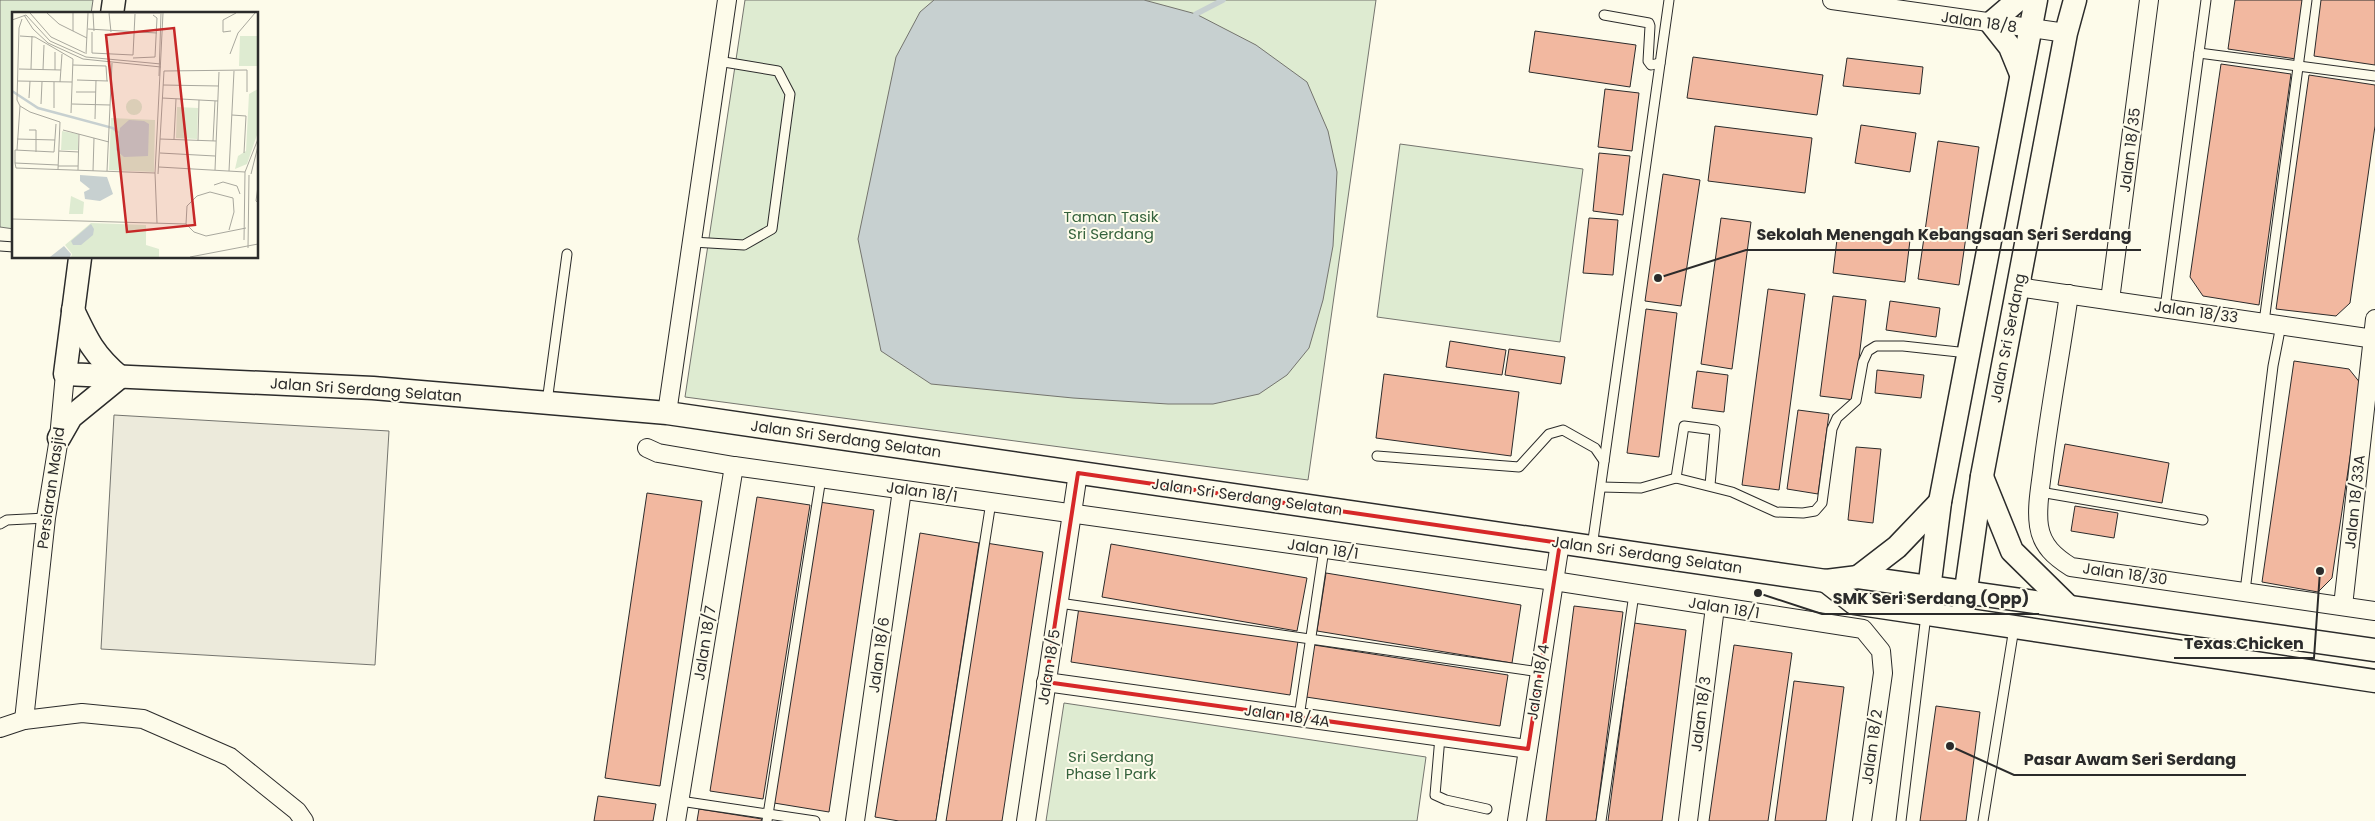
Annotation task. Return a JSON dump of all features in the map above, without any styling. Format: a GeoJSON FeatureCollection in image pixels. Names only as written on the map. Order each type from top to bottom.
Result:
{"type":"FeatureCollection","features":[{"type":"Feature","properties":{"kind":"street"},"geometry":{"type":"LineString","coordinates":[[667,413],[726,0]]}},
{"type":"Feature","properties":{"kind":"street","name":"Jalan 18/8"},"geometry":{"type":"LineString","coordinates":[[1832,0],[1991,24],[2066,33]]}},
{"type":"Feature","properties":{"kind":"street"},"geometry":{"type":"LineString","coordinates":[[2018,0],[1991,24],[2010,47],[2021,74]]}},
{"type":"Feature","properties":{"kind":"street"},"geometry":{"type":"LineString","coordinates":[[1926,613],[1940,502],[2036,0]]}},
{"type":"Feature","properties":{"kind":"street","name":"Jalan Sri Serdang"},"geometry":{"type":"LineString","coordinates":[[1962,618],[1982,476],[2066,33],[2075,0]]}},
{"type":"Feature","properties":{"kind":"street","name":"Jalan 18/35"},"geometry":{"type":"LineString","coordinates":[[2110,300],[2149,0]]}},
{"type":"Feature","properties":{"kind":"street","name":"Persiaran Masjid"},"geometry":{"type":"LineString","coordinates":[[24,720],[46,518],[58,438],[80,259]]}},
{"type":"Feature","properties":{"kind":"street","name":"Jalan 18/33"},"geometry":{"type":"LineString","coordinates":[[2017,287],[2374,339]]}},
{"type":"Feature","properties":{"kind":"street","name":"Jalan 18/30"},"geometry":{"type":"LineString","coordinates":[[2069,294],[2047,433],[2040,492],[2039,526],[2046,548],[2071,566],[2375,611]]}},
{"type":"Feature","properties":{"kind":"street"},"geometry":{"type":"LineString","coordinates":[[58,438],[71,417],[120,377],[104,363],[90,345],[73,310]]}},
{"type":"Feature","properties":{"kind":"street","name":"Jalan 18/33A"},"geometry":{"type":"LineString","coordinates":[[2343,606],[2375,319]]}},
{"type":"Feature","properties":{"kind":"street","name":"Jalan Sri Serdang Selatan"},"geometry":{"type":"LineString","coordinates":[[65,374],[373,388],[667,413],[1826,581],[1858,576],[2375,650]]}},
{"type":"Feature","properties":{"kind":"street","name":"Jalan 18/1"},"geometry":{"type":"LineString","coordinates":[[647,448],[658,453],[734,466],[1554,581],[1863,629],[1881,652],[1882,672]]}},
{"type":"Feature","properties":{"kind":"street","name":"Jalan 18/7"},"geometry":{"type":"LineString","coordinates":[[676,821],[734,466]]}},
{"type":"Feature","properties":{"kind":"street","name":"Jalan 18/5"},"geometry":{"type":"LineString","coordinates":[[1026,821],[1078,473]]}},
{"type":"Feature","properties":{"kind":"street"},"geometry":{"type":"LineString","coordinates":[[1982,476],[2012,551],[2068,606]]}},
{"type":"Feature","properties":{"kind":"street","name":"Jalan 18/6"},"geometry":{"type":"LineString","coordinates":[[855,821],[902,490]]}},
{"type":"Feature","properties":{"kind":"street"},"geometry":{"type":"LineString","coordinates":[[1858,576],[1897,547],[1940,502]]}},
{"type":"Feature","properties":{"kind":"street","name":"Jalan 18/4"},"geometry":{"type":"LineString","coordinates":[[1517,821],[1560,543]]}},
{"type":"Feature","properties":{"kind":"street","name":"Jalan Sri Serdang Selatan"},"geometry":{"type":"LineString","coordinates":[[1826,581],[1854,603],[2375,681]]}},
{"type":"Feature","properties":{"kind":"street","name":"Jalan 18/3"},"geometry":{"type":"LineString","coordinates":[[1688,821],[1715,607]]}},
{"type":"Feature","properties":{"kind":"street","name":"Jalan 18/2"},"geometry":{"type":"LineString","coordinates":[[1862,821],[1882,672]]}},
{"type":"Feature","properties":{"kind":"street","name":"Jalan 18/4A"},"geometry":{"type":"LineString","coordinates":[[1046,682],[1528,749]]}},
{"type":"Feature","properties":{"kind":"street"},"geometry":{"type":"LineString","coordinates":[[0,728],[24,720],[82,713],[143,720],[230,757],[297,811],[304,821]]}},
{"type":"Feature","properties":{"kind":"lane"},"geometry":{"type":"LineString","coordinates":[[1592,547],[1669,0]]}},
{"type":"Feature","properties":{"kind":"lane"},"geometry":{"type":"LineString","coordinates":[[2165,308],[2206,0]]}},
{"type":"Feature","properties":{"kind":"lane"},"geometry":{"type":"LineString","coordinates":[[2245,591],[2273,366],[2273,324],[2299,66],[2308,0]]}},
{"type":"Feature","properties":{"kind":"lane"},"geometry":{"type":"LineString","coordinates":[[1604,15],[1649,23],[1648,61],[1651,65],[1660,64]]}},
{"type":"Feature","properties":{"kind":"lane"},"geometry":{"type":"LineString","coordinates":[[2199,53],[2375,76]]}},
{"type":"Feature","properties":{"kind":"lane"},"geometry":{"type":"LineString","coordinates":[[692,242],[744,245],[772,229],[790,94],[778,71],[718,61]]}},
{"type":"Feature","properties":{"kind":"lane"},"geometry":{"type":"LineString","coordinates":[[546,404],[566,254]]}},
{"type":"Feature","properties":{"kind":"lane"},"geometry":{"type":"LineString","coordinates":[[1601,487],[1641,488],[1676,478],[1710,485],[1739,495],[1776,512],[1803,513],[1815,511],[1822,503],[1832,428],[1836,418],[1856,401],[1863,362],[1868,351],[1876,346],[1903,346],[1968,354]]}},
{"type":"Feature","properties":{"kind":"lane"},"geometry":{"type":"LineString","coordinates":[[1676,478],[1684,426],[1715,430],[1710,485]]}},
{"type":"Feature","properties":{"kind":"lane"},"geometry":{"type":"LineString","coordinates":[[1377,456],[1519,467],[1549,434],[1563,430],[1595,448],[1604,461]]}},
{"type":"Feature","properties":{"kind":"lane"},"geometry":{"type":"LineString","coordinates":[[768,818],[821,478]]}},
{"type":"Feature","properties":{"kind":"lane"},"geometry":{"type":"LineString","coordinates":[[2040,492],[2204,520]]}},
{"type":"Feature","properties":{"kind":"lane"},"geometry":{"type":"LineString","coordinates":[[941,821],[991,502]]}},
{"type":"Feature","properties":{"kind":"lane"},"geometry":{"type":"LineString","coordinates":[[0,524],[7,520],[46,518]]}},
{"type":"Feature","properties":{"kind":"lane"},"geometry":{"type":"LineString","coordinates":[[1299,717],[1324,549]]}},
{"type":"Feature","properties":{"kind":"lane"},"geometry":{"type":"LineString","coordinates":[[1601,821],[1634,594]]}},
{"type":"Feature","properties":{"kind":"lane"},"geometry":{"type":"LineString","coordinates":[[1059,603],[1540,672]]}},
{"type":"Feature","properties":{"kind":"lane"},"geometry":{"type":"LineString","coordinates":[[1901,821],[1926,613]]}},
{"type":"Feature","properties":{"kind":"lane"},"geometry":{"type":"LineString","coordinates":[[1983,821],[2014,626]]}},
{"type":"Feature","properties":{"kind":"lane"},"geometry":{"type":"LineString","coordinates":[[1440,737],[1435,795],[1446,800],[1487,809]]}},
{"type":"Feature","properties":{"kind":"lane"},"geometry":{"type":"LineString","coordinates":[[680,801],[768,818],[815,821]]}},
{"type":"Feature","properties":{"kind":"highlighted area"},"geometry":{"type":"Polygon","coordinates":[[[1078,473],[1560,543],[1528,749],[1046,682],[1078,473]]]}},
{"type":"Feature","properties":{"kind":"green space"},"geometry":{"type":"Polygon","coordinates":[[[0,0],[93,0],[91,12],[12,12],[12,229],[0,227],[0,0]]]}},
{"type":"Feature","properties":{"kind":"green space","name":"Taman Tasik Sri Serdang"},"geometry":{"type":"Polygon","coordinates":[[[745,0],[1376,0],[1308,480],[685,397],[745,0]]]}},
{"type":"Feature","properties":{"kind":"green space"},"geometry":{"type":"Polygon","coordinates":[[[1400,144],[1583,169],[1560,342],[1377,317],[1400,144]]]}},
{"type":"Feature","properties":{"kind":"green space","name":"Sri Serdang Phase 1 Park"},"geometry":{"type":"Polygon","coordinates":[[[1064,703],[1426,757],[1417,821],[1046,821],[1064,703]]]}},
{"type":"Feature","properties":{"kind":"shaded area","name":"Taman Tasik Sri Serdang"},"geometry":{"type":"Polygon","coordinates":[[[934,0],[1144,0],[1196,14],[1256,45],[1307,82],[1328,131],[1337,172],[1333,246],[1323,300],[1309,348],[1287,375],[1259,394],[1213,404],[1168,404],[1073,398],[931,384],[881,351],[858,239],[896,57],[920,12],[934,0]]]}},
{"type":"Feature","properties":{"kind":"shaded area"},"geometry":{"type":"Polygon","coordinates":[[[114,415],[389,431],[375,665],[101,649],[114,415]]]}},
{"type":"Feature","properties":{"kind":"building"},"geometry":{"type":"Polygon","coordinates":[[[2235,0],[2304,0],[2296,59],[2228,49],[2235,0]]]}},
{"type":"Feature","properties":{"kind":"building"},"geometry":{"type":"Polygon","coordinates":[[[2321,0],[2375,0],[2375,65],[2314,56],[2321,0]]]}},
{"type":"Feature","properties":{"kind":"building"},"geometry":{"type":"Polygon","coordinates":[[[1535,31],[1636,45],[1630,87],[1529,72],[1535,31]]]}},
{"type":"Feature","properties":{"kind":"building"},"geometry":{"type":"Polygon","coordinates":[[[1693,57],[1823,75],[1817,115],[1687,98],[1693,57]]]}},
{"type":"Feature","properties":{"kind":"building"},"geometry":{"type":"Polygon","coordinates":[[[1847,58],[1923,67],[1920,94],[1843,86],[1847,58]]]}},
{"type":"Feature","properties":{"kind":"building"},"geometry":{"type":"Polygon","coordinates":[[[2221,64],[2291,74],[2259,305],[2203,296],[2190,277],[2221,64]]]}},
{"type":"Feature","properties":{"kind":"building"},"geometry":{"type":"Polygon","coordinates":[[[2309,75],[2375,85],[2375,126],[2350,303],[2336,316],[2276,309],[2309,75]]]}},
{"type":"Feature","properties":{"kind":"building"},"geometry":{"type":"Polygon","coordinates":[[[1605,89],[1639,93],[1632,151],[1598,147],[1605,89]]]}},
{"type":"Feature","properties":{"kind":"building"},"geometry":{"type":"Polygon","coordinates":[[[1861,125],[1916,133],[1910,172],[1855,163],[1861,125]]]}},
{"type":"Feature","properties":{"kind":"building"},"geometry":{"type":"Polygon","coordinates":[[[1715,126],[1812,138],[1805,193],[1708,181],[1715,126]]]}},
{"type":"Feature","properties":{"kind":"building"},"geometry":{"type":"Polygon","coordinates":[[[1938,141],[1979,147],[1959,285],[1918,279],[1938,141]]]}},
{"type":"Feature","properties":{"kind":"building"},"geometry":{"type":"Polygon","coordinates":[[[1599,153],[1630,156],[1623,215],[1593,211],[1599,153]]]}},
{"type":"Feature","properties":{"kind":"building"},"geometry":{"type":"Polygon","coordinates":[[[1663,174],[1700,180],[1681,306],[1645,301],[1663,174]]]}},
{"type":"Feature","properties":{"kind":"building"},"geometry":{"type":"Polygon","coordinates":[[[1589,218],[1618,220],[1613,275],[1583,273],[1589,218]]]}},
{"type":"Feature","properties":{"kind":"building"},"geometry":{"type":"Polygon","coordinates":[[[1721,218],[1751,222],[1732,369],[1701,364],[1721,218]]]}},
{"type":"Feature","properties":{"kind":"building"},"geometry":{"type":"Polygon","coordinates":[[[1838,231],[1910,240],[1905,282],[1833,273],[1838,231]]]}},
{"type":"Feature","properties":{"kind":"building"},"geometry":{"type":"Polygon","coordinates":[[[1768,289],[1805,294],[1779,490],[1742,485],[1768,289]]]}},
{"type":"Feature","properties":{"kind":"building"},"geometry":{"type":"Polygon","coordinates":[[[1833,296],[1866,300],[1854,400],[1820,396],[1833,296]]]}},
{"type":"Feature","properties":{"kind":"building"},"geometry":{"type":"Polygon","coordinates":[[[1890,301],[1940,308],[1936,337],[1886,330],[1890,301]]]}},
{"type":"Feature","properties":{"kind":"building"},"geometry":{"type":"Polygon","coordinates":[[[1646,309],[1677,313],[1659,457],[1627,453],[1646,309]]]}},
{"type":"Feature","properties":{"kind":"building"},"geometry":{"type":"Polygon","coordinates":[[[1450,341],[1506,350],[1502,375],[1446,367],[1450,341]]]}},
{"type":"Feature","properties":{"kind":"building"},"geometry":{"type":"Polygon","coordinates":[[[1509,349],[1565,357],[1561,384],[1505,375],[1509,349]]]}},
{"type":"Feature","properties":{"kind":"building"},"geometry":{"type":"Polygon","coordinates":[[[2294,361],[2349,369],[2361,384],[2332,578],[2318,592],[2262,582],[2294,361]]]}},
{"type":"Feature","properties":{"kind":"building"},"geometry":{"type":"Polygon","coordinates":[[[1877,370],[1924,375],[1921,398],[1875,393],[1877,370]]]}},
{"type":"Feature","properties":{"kind":"building"},"geometry":{"type":"Polygon","coordinates":[[[1697,371],[1728,375],[1724,412],[1692,408],[1697,371]]]}},
{"type":"Feature","properties":{"kind":"building"},"geometry":{"type":"Polygon","coordinates":[[[1384,374],[1519,392],[1511,456],[1376,438],[1384,374]]]}},
{"type":"Feature","properties":{"kind":"building"},"geometry":{"type":"Polygon","coordinates":[[[1798,410],[1829,414],[1818,494],[1787,489],[1798,410]]]}},
{"type":"Feature","properties":{"kind":"building"},"geometry":{"type":"Polygon","coordinates":[[[2065,444],[2169,463],[2162,503],[2058,485],[2065,444]]]}},
{"type":"Feature","properties":{"kind":"building"},"geometry":{"type":"Polygon","coordinates":[[[1856,447],[1881,449],[1873,523],[1848,520],[1856,447]]]}},
{"type":"Feature","properties":{"kind":"building"},"geometry":{"type":"Polygon","coordinates":[[[647,493],[702,501],[660,786],[605,778],[647,493]]]}},
{"type":"Feature","properties":{"kind":"building"},"geometry":{"type":"Polygon","coordinates":[[[757,497],[810,505],[763,799],[710,791],[757,497]]]}},
{"type":"Feature","properties":{"kind":"building"},"geometry":{"type":"Polygon","coordinates":[[[819,502],[874,510],[829,812],[774,803],[819,502]]]}},
{"type":"Feature","properties":{"kind":"building"},"geometry":{"type":"Polygon","coordinates":[[[2075,506],[2118,513],[2114,538],[2071,531],[2075,506]]]}},
{"type":"Feature","properties":{"kind":"building"},"geometry":{"type":"Polygon","coordinates":[[[920,533],[979,543],[936,821],[899,821],[875,817],[920,533]]]}},
{"type":"Feature","properties":{"kind":"building"},"geometry":{"type":"Polygon","coordinates":[[[986,543],[1043,552],[1002,821],[944,821],[986,543]]]}},
{"type":"Feature","properties":{"kind":"building"},"geometry":{"type":"Polygon","coordinates":[[[1111,544],[1307,578],[1297,631],[1102,597],[1111,544]]]}},
{"type":"Feature","properties":{"kind":"building"},"geometry":{"type":"Polygon","coordinates":[[[1326,573],[1521,605],[1512,663],[1317,631],[1326,573]]]}},
{"type":"Feature","properties":{"kind":"building"},"geometry":{"type":"Polygon","coordinates":[[[1574,606],[1623,612],[1596,821],[1546,821],[1574,606]]]}},
{"type":"Feature","properties":{"kind":"building"},"geometry":{"type":"Polygon","coordinates":[[[1079,607],[1298,641],[1290,695],[1071,662],[1079,607]]]}},
{"type":"Feature","properties":{"kind":"building"},"geometry":{"type":"Polygon","coordinates":[[[1634,623],[1686,630],[1662,821],[1608,821],[1634,623]]]}},
{"type":"Feature","properties":{"kind":"building"},"geometry":{"type":"Polygon","coordinates":[[[1314,645],[1508,675],[1500,726],[1306,697],[1314,645]]]}},
{"type":"Feature","properties":{"kind":"building"},"geometry":{"type":"Polygon","coordinates":[[[1734,645],[1792,653],[1768,821],[1709,821],[1734,645]]]}},
{"type":"Feature","properties":{"kind":"building"},"geometry":{"type":"Polygon","coordinates":[[[1794,681],[1844,687],[1826,821],[1775,821],[1794,681]]]}},
{"type":"Feature","properties":{"kind":"building"},"geometry":{"type":"Polygon","coordinates":[[[1936,706],[1980,712],[1966,821],[1920,821],[1936,706]]]}},
{"type":"Feature","properties":{"kind":"building"},"geometry":{"type":"Polygon","coordinates":[[[598,796],[656,804],[653,821],[594,821],[598,796]]]}},
{"type":"Feature","properties":{"kind":"building"},"geometry":{"type":"Polygon","coordinates":[[[699,809],[762,819],[761,821],[697,821],[699,809]]]}},
{"type":"Feature","properties":{"kind":"waterway"},"geometry":{"type":"LineString","coordinates":[[1196,14],[1223,0]]}},
{"type":"Feature","properties":{"kind":"place","name":"Sekolah Menengah Kebangsaan Seri Serdang"},"geometry":{"type":"Point","coordinates":[1658,278]}},
{"type":"Feature","properties":{"kind":"place","name":"Texas Chicken"},"geometry":{"type":"Point","coordinates":[2320,571]}},
{"type":"Feature","properties":{"kind":"place","name":"SMK Seri Serdang (Opp)"},"geometry":{"type":"Point","coordinates":[1758,593]}},
{"type":"Feature","properties":{"kind":"place","name":"Pasar Awam Seri Serdang"},"geometry":{"type":"Point","coordinates":[1950,746]}}]}
